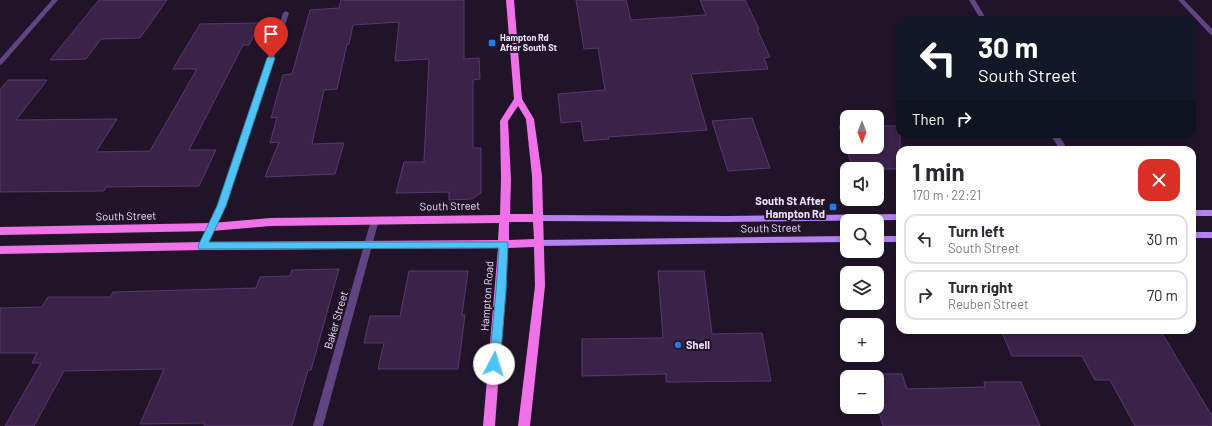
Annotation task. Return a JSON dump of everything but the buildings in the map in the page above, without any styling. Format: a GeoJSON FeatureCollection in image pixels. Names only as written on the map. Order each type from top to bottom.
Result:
{"type":"FeatureCollection","features":[{"type":"Feature","properties":{"kind":"main road"},"geometry":{"type":"LineString","coordinates":[[510,0],[518,99],[530,119],[537,176],[540,286],[524,426]]}},
{"type":"Feature","properties":{"kind":"main road","name":"Hampton Road"},"geometry":{"type":"LineString","coordinates":[[489,426],[504,244],[506,179],[504,121],[518,99]]}},
{"type":"Feature","properties":{"kind":"main road"},"geometry":{"type":"LineString","coordinates":[[1196,213],[1212,213]]}},
{"type":"Feature","properties":{"kind":"main road","name":"South Street"},"geometry":{"type":"LineString","coordinates":[[0,231],[212,227],[270,222],[375,220],[505,218],[727,219],[896,217]]}},
{"type":"Feature","properties":{"kind":"main road"},"geometry":{"type":"LineString","coordinates":[[1196,235],[1212,235]]}},
{"type":"Feature","properties":{"kind":"main road","name":"South Street"},"geometry":{"type":"LineString","coordinates":[[0,250],[203,246],[504,244],[840,239]]}},
{"type":"Feature","properties":{"kind":"main road"},"geometry":{"type":"LineString","coordinates":[[884,239],[896,239]]}},
{"type":"Feature","properties":{"kind":"street"},"geometry":{"type":"LineString","coordinates":[[0,63],[55,0]]}},
{"type":"Feature","properties":{"kind":"street"},"geometry":{"type":"LineString","coordinates":[[972,0],[982,16]]}},
{"type":"Feature","properties":{"kind":"street"},"geometry":{"type":"LineString","coordinates":[[1181,0],[1212,33]]}},
{"type":"Feature","properties":{"kind":"street"},"geometry":{"type":"LineString","coordinates":[[203,246],[221,206],[286,13]]}},
{"type":"Feature","properties":{"kind":"street","name":"Baker Street"},"geometry":{"type":"LineString","coordinates":[[318,426],[375,220]]}},
{"type":"Feature","properties":{"kind":"place","name":"Hampton Rd After South St"},"geometry":{"type":"Point","coordinates":[492,43]}},
{"type":"Feature","properties":{"kind":"place","name":"South St After Hampton Rd"},"geometry":{"type":"Point","coordinates":[833,207]}},
{"type":"Feature","properties":{"kind":"place","name":"Shell"},"geometry":{"type":"Point","coordinates":[678,345]}},
{"type":"Feature","properties":{"kind":"route"},"geometry":{"type":"LineString","coordinates":[[271,58],[221,206],[203,246],[504,244],[494,364]]}}]}
